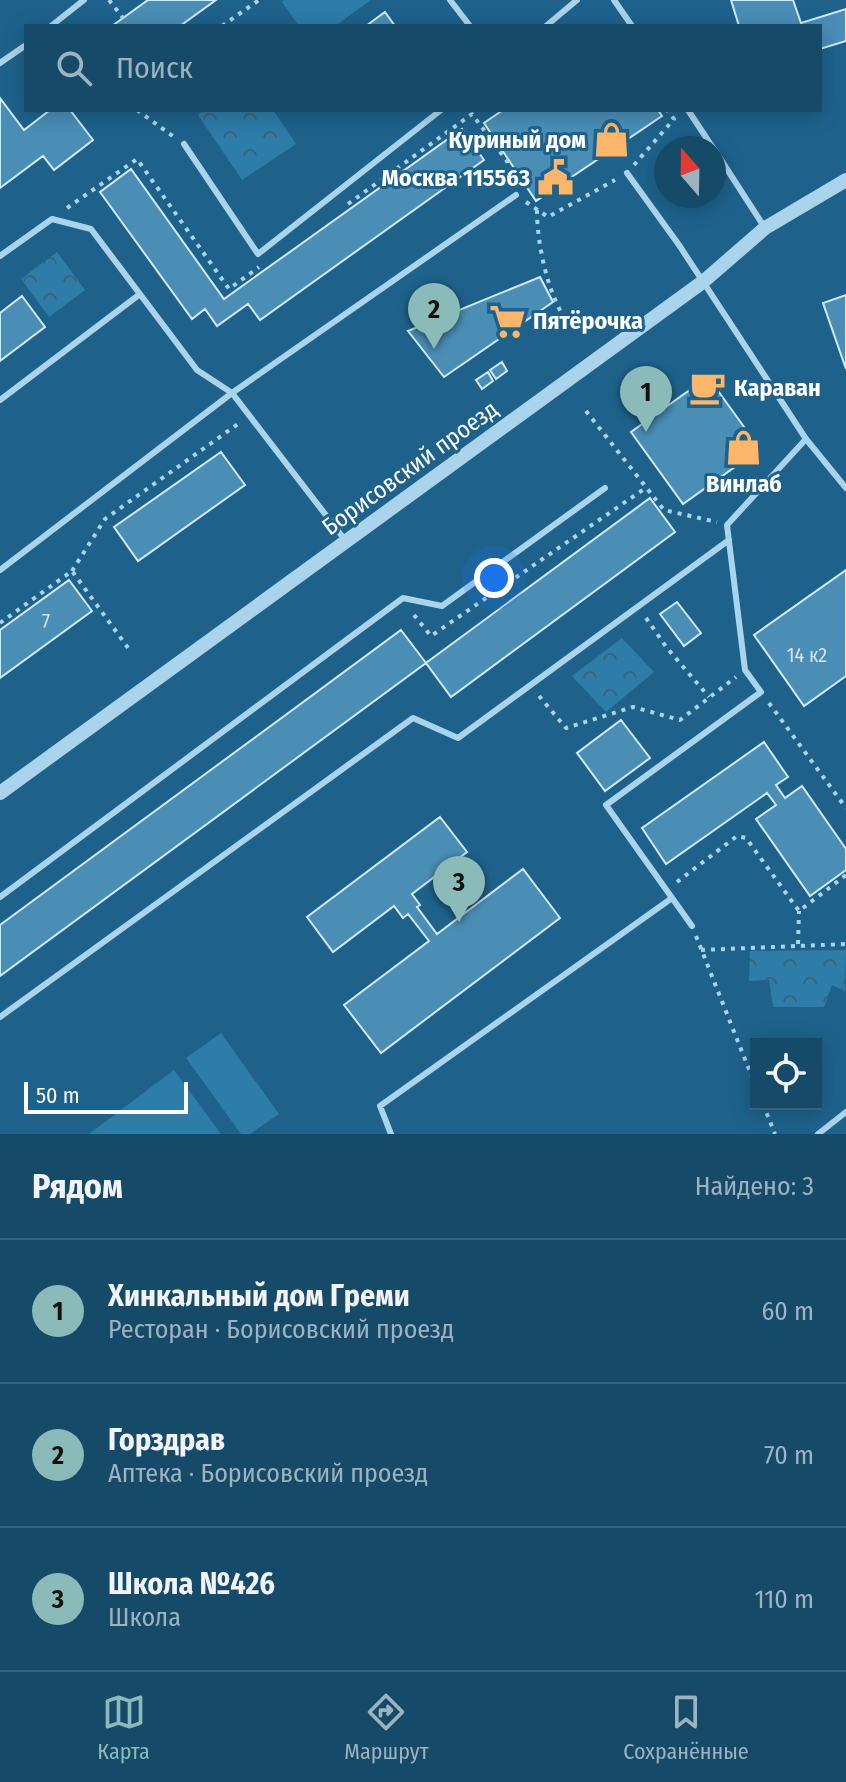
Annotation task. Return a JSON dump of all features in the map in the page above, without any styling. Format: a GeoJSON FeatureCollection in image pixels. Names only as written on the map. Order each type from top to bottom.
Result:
{"type":"FeatureCollection","features":[{"type":"Feature","properties":{"kind":"street","name":"Борисовский проезд"},"geometry":{"type":"LineString","coordinates":[[0,793],[704,281],[765,228],[846,180]]}},
{"type":"Feature","properties":{"kind":"lane"},"geometry":{"type":"LineString","coordinates":[[54,24],[84,0]]}},
{"type":"Feature","properties":{"kind":"lane"},"geometry":{"type":"LineString","coordinates":[[450,0],[468,24]]}},
{"type":"Feature","properties":{"kind":"lane"},"geometry":{"type":"LineString","coordinates":[[548,24],[577,0]]}},
{"type":"Feature","properties":{"kind":"lane"},"geometry":{"type":"LineString","coordinates":[[614,0],[631,24]]}},
{"type":"Feature","properties":{"kind":"lane"},"geometry":{"type":"LineString","coordinates":[[0,63],[24,46]]}},
{"type":"Feature","properties":{"kind":"lane"},"geometry":{"type":"LineString","coordinates":[[184,144],[258,254],[438,112]]}},
{"type":"Feature","properties":{"kind":"lane"},"geometry":{"type":"LineString","coordinates":[[689,112],[705,136]]}},
{"type":"Feature","properties":{"kind":"lane"},"geometry":{"type":"LineString","coordinates":[[726,168],[765,228]]}},
{"type":"Feature","properties":{"kind":"lane"},"geometry":{"type":"LineString","coordinates":[[627,173],[704,281],[806,439],[846,488]]}},
{"type":"Feature","properties":{"kind":"lane"},"geometry":{"type":"LineString","coordinates":[[0,570],[232,393],[516,195]]}},
{"type":"Feature","properties":{"kind":"lane"},"geometry":{"type":"LineString","coordinates":[[0,256],[52,219],[91,229],[197,370],[232,393],[346,541]]}},
{"type":"Feature","properties":{"kind":"lane"},"geometry":{"type":"LineString","coordinates":[[0,400],[140,294]]}},
{"type":"Feature","properties":{"kind":"lane"},"geometry":{"type":"LineString","coordinates":[[692,926],[606,805],[761,692],[745,670],[727,525],[806,439]]}},
{"type":"Feature","properties":{"kind":"lane"},"geometry":{"type":"LineString","coordinates":[[0,897],[403,598],[442,606],[605,488]]}},
{"type":"Feature","properties":{"kind":"lane"},"geometry":{"type":"LineString","coordinates":[[0,1017],[413,718],[458,738],[729,540]]}},
{"type":"Feature","properties":{"kind":"lane"},"geometry":{"type":"LineString","coordinates":[[391,1134],[380,1106],[672,898]]}},
{"type":"Feature","properties":{"kind":"lane"},"geometry":{"type":"LineString","coordinates":[[818,1134],[846,1112]]}},
{"type":"Feature","properties":{"kind":"path"},"geometry":{"type":"LineString","coordinates":[[109,0],[123,18]]}},
{"type":"Feature","properties":{"kind":"path"},"geometry":{"type":"LineString","coordinates":[[225,24],[259,0]]}},
{"type":"Feature","properties":{"kind":"path"},"geometry":{"type":"LineString","coordinates":[[140,112],[184,144]]}},
{"type":"Feature","properties":{"kind":"path"},"geometry":{"type":"LineString","coordinates":[[627,173],[674,119],[669,112]]}},
{"type":"Feature","properties":{"kind":"path"},"geometry":{"type":"LineString","coordinates":[[537,210],[537,238],[560,312],[569,325]]}},
{"type":"Feature","properties":{"kind":"path"},"geometry":{"type":"LineString","coordinates":[[586,411],[664,510],[727,525]]}},
{"type":"Feature","properties":{"kind":"path"},"geometry":{"type":"LineString","coordinates":[[0,623],[72,571],[105,519],[249,416]]}},
{"type":"Feature","properties":{"kind":"path"},"geometry":{"type":"LineString","coordinates":[[411,612],[431,636],[647,487]]}},
{"type":"Feature","properties":{"kind":"path"},"geometry":{"type":"LineString","coordinates":[[72,571],[131,652]]}},
{"type":"Feature","properties":{"kind":"path"},"geometry":{"type":"LineString","coordinates":[[638,607],[667,648],[709,697]]}},
{"type":"Feature","properties":{"kind":"path"},"geometry":{"type":"LineString","coordinates":[[530,685],[566,728],[633,707],[680,720],[745,670]]}},
{"type":"Feature","properties":{"kind":"path"},"geometry":{"type":"LineString","coordinates":[[761,692],[846,808]]}},
{"type":"Feature","properties":{"kind":"path"},"geometry":{"type":"LineString","coordinates":[[677,882],[737,836],[746,838],[799,911],[798,945]]}},
{"type":"Feature","properties":{"kind":"path"},"geometry":{"type":"LineString","coordinates":[[799,911],[846,875]]}},
{"type":"Feature","properties":{"kind":"path"},"geometry":{"type":"LineString","coordinates":[[692,926],[750,1072]]}},
{"type":"Feature","properties":{"kind":"path"},"geometry":{"type":"LineString","coordinates":[[701,950],[846,944]]}},
{"type":"Feature","properties":{"kind":"path"},"geometry":{"type":"LineString","coordinates":[[765,1110],[775,1134]]}},
{"type":"Feature","properties":{"kind":"green space"},"geometry":{"type":"Polygon","coordinates":[[[371,0],[338,24],[298,24],[282,2],[371,0]]]}},
{"type":"Feature","properties":{"kind":"green space"},"geometry":{"type":"Polygon","coordinates":[[[202,112],[274,112],[296,144],[242,180],[198,115],[202,112]]]}},
{"type":"Feature","properties":{"kind":"green space"},"geometry":{"type":"Polygon","coordinates":[[[57,252],[85,290],[49,317],[21,279],[57,252]]]}},
{"type":"Feature","properties":{"kind":"green space"},"geometry":{"type":"Polygon","coordinates":[[[622,638],[654,672],[606,712],[572,676],[622,638]]]}},
{"type":"Feature","properties":{"kind":"green space"},"geometry":{"type":"Polygon","coordinates":[[[846,950],[845,991],[832,985],[824,1007],[773,1007],[769,980],[749,981],[750,951],[846,950]]]}},
{"type":"Feature","properties":{"kind":"green space"},"geometry":{"type":"Polygon","coordinates":[[[221,1033],[279,1114],[250,1134],[241,1134],[186,1058],[221,1033]]]}},
{"type":"Feature","properties":{"kind":"green space"},"geometry":{"type":"Polygon","coordinates":[[[174,1070],[221,1134],[89,1134],[174,1070]]]}},
{"type":"Feature","properties":{"kind":"building"},"geometry":{"type":"Polygon","coordinates":[[[148,0],[216,0],[183,24],[115,24],[148,0]]]}},
{"type":"Feature","properties":{"kind":"building"},"geometry":{"type":"Polygon","coordinates":[[[731,0],[793,0],[801,23],[846,9],[846,41],[822,48],[822,24],[738,24],[731,0]]]}},
{"type":"Feature","properties":{"kind":"building"},"geometry":{"type":"Polygon","coordinates":[[[385,12],[394,24],[369,24],[385,12]]]}},
{"type":"Feature","properties":{"kind":"building"},"geometry":{"type":"Polygon","coordinates":[[[0,98],[24,130],[47,112],[72,112],[93,140],[54,170],[43,156],[0,188],[0,98]]]}},
{"type":"Feature","properties":{"kind":"building"},"geometry":{"type":"Polygon","coordinates":[[[500,112],[659,112],[662,116],[536,201],[484,123],[500,112]]]}},
{"type":"Feature","properties":{"kind":"building"},"geometry":{"type":"Polygon","coordinates":[[[462,129],[484,160],[260,320],[248,304],[217,326],[205,309],[192,319],[100,192],[131,169],[224,299],[462,129]]]}},
{"type":"Feature","properties":{"kind":"building"},"geometry":{"type":"Polygon","coordinates":[[[540,277],[553,302],[444,377],[408,331],[540,277]]]}},
{"type":"Feature","properties":{"kind":"building"},"geometry":{"type":"Polygon","coordinates":[[[846,295],[846,369],[823,303],[846,295]]]}},
{"type":"Feature","properties":{"kind":"building"},"geometry":{"type":"Polygon","coordinates":[[[22,296],[45,327],[0,361],[0,313],[22,296]]]}},
{"type":"Feature","properties":{"kind":"building"},"geometry":{"type":"Polygon","coordinates":[[[502,362],[507,371],[496,379],[490,370],[502,362]]]}},
{"type":"Feature","properties":{"kind":"building"},"geometry":{"type":"Polygon","coordinates":[[[488,372],[493,381],[482,389],[476,380],[488,372]]]}},
{"type":"Feature","properties":{"kind":"building"},"geometry":{"type":"Polygon","coordinates":[[[708,377],[760,449],[683,504],[631,432],[708,377]]]}},
{"type":"Feature","properties":{"kind":"building"},"geometry":{"type":"Polygon","coordinates":[[[221,452],[245,485],[138,561],[114,527],[221,452]]]}},
{"type":"Feature","properties":{"kind":"building"},"geometry":{"type":"Polygon","coordinates":[[[650,498],[675,532],[451,697],[426,663],[650,498]]]}},
{"type":"Feature","properties":{"kind":"building"},"geometry":{"type":"Polygon","coordinates":[[[846,570],[846,676],[804,706],[754,635],[846,570]]]}},
{"type":"Feature","properties":{"kind":"building"},"geometry":{"type":"Polygon","coordinates":[[[69,580],[92,611],[0,678],[0,630],[69,580]]]}},
{"type":"Feature","properties":{"kind":"building"},"geometry":{"type":"Polygon","coordinates":[[[677,602],[701,633],[684,646],[660,614],[677,602]]]}},
{"type":"Feature","properties":{"kind":"building"},"geometry":{"type":"Polygon","coordinates":[[[401,630],[426,663],[0,976],[0,925],[401,630]]]}},
{"type":"Feature","properties":{"kind":"building"},"geometry":{"type":"Polygon","coordinates":[[[621,720],[650,758],[605,791],[577,753],[621,720]]]}},
{"type":"Feature","properties":{"kind":"building"},"geometry":{"type":"Polygon","coordinates":[[[764,742],[788,777],[776,785],[785,798],[802,786],[846,849],[846,870],[810,896],[756,819],[776,805],[767,793],[666,864],[642,828],[764,742]]]}},
{"type":"Feature","properties":{"kind":"building"},"geometry":{"type":"Polygon","coordinates":[[[440,817],[467,852],[412,894],[420,905],[417,907],[437,934],[523,869],[560,918],[381,1053],[344,1005],[429,941],[408,914],[403,918],[394,906],[333,952],[307,917],[440,817]]]}},
{"type":"Feature","properties":{"kind":"place","name":"Куриный дом"},"geometry":{"type":"Point","coordinates":[612,140]}},
{"type":"Feature","properties":{"kind":"place","name":"Москва 115563"},"geometry":{"type":"Point","coordinates":[556,178]}},
{"type":"Feature","properties":{"kind":"place","name":"Пятёрочка"},"geometry":{"type":"Point","coordinates":[507,321]}},
{"type":"Feature","properties":{"kind":"place","name":"Горздрав"},"geometry":{"type":"Point","coordinates":[434,349]}},
{"type":"Feature","properties":{"kind":"place","name":"Караван"},"geometry":{"type":"Point","coordinates":[708,388]}},
{"type":"Feature","properties":{"kind":"place","name":"Хинкальный дом Греми"},"geometry":{"type":"Point","coordinates":[646,432]}},
{"type":"Feature","properties":{"kind":"place","name":"Винлаб"},"geometry":{"type":"Point","coordinates":[744,447]}},
{"type":"Feature","properties":{"kind":"place","name":"Школа №426"},"geometry":{"type":"Point","coordinates":[459,922]}}]}
